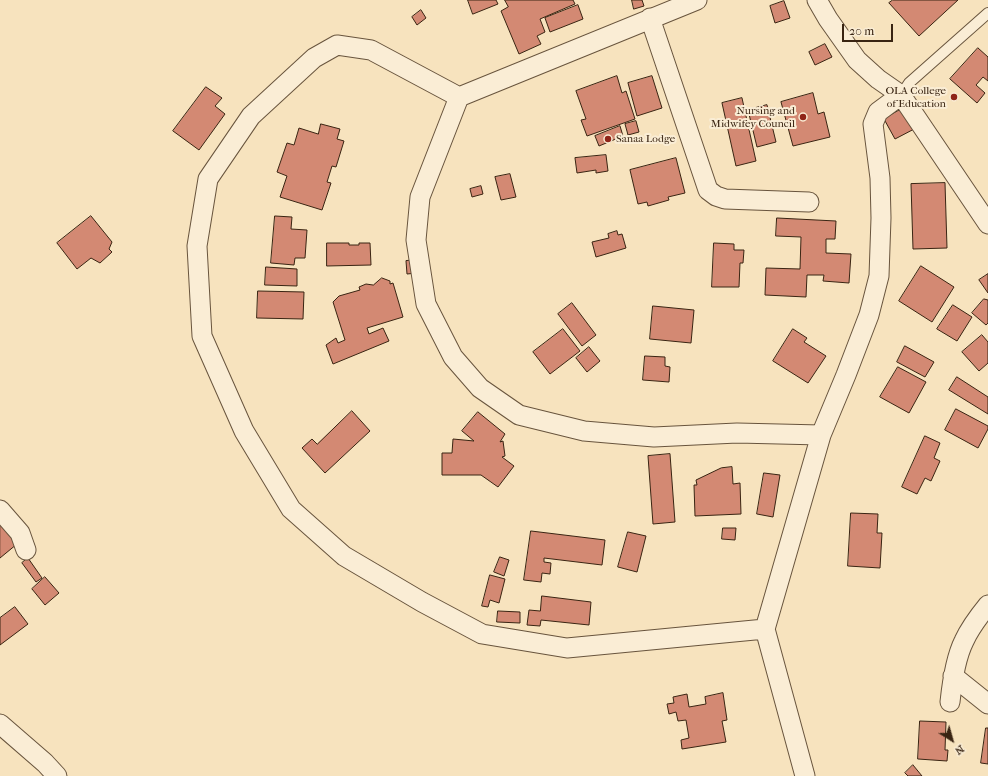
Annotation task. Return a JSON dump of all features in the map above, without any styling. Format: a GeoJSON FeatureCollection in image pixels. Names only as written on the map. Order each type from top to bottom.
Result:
{"type":"FeatureCollection","features":[{"type":"Feature","properties":{"kind":"street"},"geometry":{"type":"LineString","coordinates":[[698,0],[650,18],[459,97],[420,197],[416,240],[426,304],[453,357],[480,388],[520,414],[584,431],[654,437],[737,434],[821,435]]}},
{"type":"Feature","properties":{"kind":"street"},"geometry":{"type":"LineString","coordinates":[[817,0],[828,19],[857,60],[878,79],[901,95],[988,224]]}},
{"type":"Feature","properties":{"kind":"street"},"geometry":{"type":"LineString","coordinates":[[650,18],[708,190],[716,196],[725,199],[809,202]]}},
{"type":"Feature","properties":{"kind":"street"},"geometry":{"type":"LineString","coordinates":[[459,97],[372,50],[338,45],[314,58],[251,116],[208,179],[197,246],[202,336],[244,431],[291,509],[344,556],[422,602],[482,634],[567,648],[765,629]]}},
{"type":"Feature","properties":{"kind":"street"},"geometry":{"type":"LineString","coordinates":[[805,776],[765,629],[821,435],[846,376],[869,315],[878,276],[881,218],[880,178],[873,124],[878,112],[901,95]]}},
{"type":"Feature","properties":{"kind":"street"},"geometry":{"type":"LineString","coordinates":[[0,510],[20,533],[26,550]]}},
{"type":"Feature","properties":{"kind":"street"},"geometry":{"type":"LineString","coordinates":[[950,702],[953,676],[964,642],[988,605]]}},
{"type":"Feature","properties":{"kind":"street"},"geometry":{"type":"LineString","coordinates":[[953,676],[988,704]]}},
{"type":"Feature","properties":{"kind":"street"},"geometry":{"type":"LineString","coordinates":[[0,724],[45,763],[57,776]]}},
{"type":"Feature","properties":{"kind":"lane"},"geometry":{"type":"LineString","coordinates":[[901,95],[909,83],[988,13]]}},
{"type":"Feature","properties":{"kind":"building"},"geometry":{"type":"Polygon","coordinates":[[[468,0],[496,0],[498,4],[473,14],[468,0]]]}},
{"type":"Feature","properties":{"kind":"building"},"geometry":{"type":"Polygon","coordinates":[[[505,0],[573,0],[575,4],[540,19],[545,32],[537,36],[541,44],[519,54],[501,11],[508,7],[505,0]]]}},
{"type":"Feature","properties":{"kind":"building"},"geometry":{"type":"Polygon","coordinates":[[[632,0],[642,0],[644,6],[634,9],[632,0]]]}},
{"type":"Feature","properties":{"kind":"building"},"geometry":{"type":"Polygon","coordinates":[[[893,0],[958,0],[919,36],[889,3],[893,0]]]}},
{"type":"Feature","properties":{"kind":"building"},"geometry":{"type":"Polygon","coordinates":[[[784,1],[790,18],[775,23],[770,6],[784,1]]]}},
{"type":"Feature","properties":{"kind":"building"},"geometry":{"type":"Polygon","coordinates":[[[578,5],[583,19],[550,32],[545,18],[578,5]]]}},
{"type":"Feature","properties":{"kind":"building"},"geometry":{"type":"Polygon","coordinates":[[[421,10],[426,18],[417,25],[412,17],[421,10]]]}},
{"type":"Feature","properties":{"kind":"building"},"geometry":{"type":"Polygon","coordinates":[[[825,44],[832,57],[815,65],[809,52],[825,44]]]}},
{"type":"Feature","properties":{"kind":"building"},"geometry":{"type":"Polygon","coordinates":[[[978,48],[988,57],[988,81],[983,77],[976,85],[985,93],[977,103],[950,79],[978,48]]]}},
{"type":"Feature","properties":{"kind":"building"},"geometry":{"type":"Polygon","coordinates":[[[617,76],[622,93],[626,91],[635,119],[587,136],[581,120],[586,119],[576,91],[617,76]]]}},
{"type":"Feature","properties":{"kind":"building"},"geometry":{"type":"Polygon","coordinates":[[[652,76],[662,108],[637,116],[628,83],[652,76]]]}},
{"type":"Feature","properties":{"kind":"building"},"geometry":{"type":"Polygon","coordinates":[[[206,87],[222,98],[215,106],[225,114],[199,150],[173,131],[206,87]]]}},
{"type":"Feature","properties":{"kind":"building"},"geometry":{"type":"Polygon","coordinates":[[[813,93],[818,114],[824,112],[830,137],[793,146],[781,102],[813,93]]]}},
{"type":"Feature","properties":{"kind":"building"},"geometry":{"type":"Polygon","coordinates":[[[742,98],[756,161],[736,166],[722,103],[742,98]]]}},
{"type":"Feature","properties":{"kind":"building"},"geometry":{"type":"Polygon","coordinates":[[[767,105],[776,142],[757,147],[748,110],[767,105]]]}},
{"type":"Feature","properties":{"kind":"building"},"geometry":{"type":"Polygon","coordinates":[[[907,106],[918,127],[895,139],[884,119],[907,106]]]}},
{"type":"Feature","properties":{"kind":"building"},"geometry":{"type":"Polygon","coordinates":[[[636,121],[639,132],[628,135],[625,124],[636,121]]]}},
{"type":"Feature","properties":{"kind":"building"},"geometry":{"type":"Polygon","coordinates":[[[321,124],[340,129],[337,139],[344,141],[336,167],[332,166],[327,182],[331,183],[322,210],[280,197],[287,176],[277,172],[287,143],[294,145],[299,128],[318,134],[321,124]]]}},
{"type":"Feature","properties":{"kind":"building"},"geometry":{"type":"Polygon","coordinates":[[[620,126],[623,136],[599,146],[595,136],[620,126]]]}},
{"type":"Feature","properties":{"kind":"building"},"geometry":{"type":"Polygon","coordinates":[[[606,155],[608,171],[596,173],[596,170],[577,173],[575,158],[606,155]]]}},
{"type":"Feature","properties":{"kind":"building"},"geometry":{"type":"Polygon","coordinates":[[[676,158],[685,193],[668,197],[669,200],[648,206],[647,202],[638,204],[630,170],[676,158]]]}},
{"type":"Feature","properties":{"kind":"building"},"geometry":{"type":"Polygon","coordinates":[[[510,174],[516,197],[501,200],[495,177],[510,174]]]}},
{"type":"Feature","properties":{"kind":"building"},"geometry":{"type":"Polygon","coordinates":[[[945,183],[947,248],[913,249],[911,184],[945,183]]]}},
{"type":"Feature","properties":{"kind":"building"},"geometry":{"type":"Polygon","coordinates":[[[481,186],[483,194],[472,197],[470,189],[481,186]]]}},
{"type":"Feature","properties":{"kind":"building"},"geometry":{"type":"Polygon","coordinates":[[[91,216],[112,242],[109,249],[112,252],[100,263],[91,258],[77,269],[57,243],[91,216]]]}},
{"type":"Feature","properties":{"kind":"building"},"geometry":{"type":"Polygon","coordinates":[[[275,216],[292,217],[291,229],[307,230],[305,258],[295,258],[294,265],[271,263],[275,216]]]}},
{"type":"Feature","properties":{"kind":"building"},"geometry":{"type":"Polygon","coordinates":[[[777,218],[836,221],[835,239],[826,239],[826,253],[851,254],[849,283],[823,281],[824,275],[807,275],[806,297],[765,295],[766,268],[800,269],[801,237],[776,236],[777,218]]]}},
{"type":"Feature","properties":{"kind":"building"},"geometry":{"type":"Polygon","coordinates":[[[617,231],[618,235],[622,234],[626,248],[596,257],[592,242],[609,238],[608,234],[617,231]]]}},
{"type":"Feature","properties":{"kind":"building"},"geometry":{"type":"Polygon","coordinates":[[[327,243],[349,243],[349,245],[359,245],[359,243],[370,243],[371,265],[327,266],[327,243]]]}},
{"type":"Feature","properties":{"kind":"building"},"geometry":{"type":"Polygon","coordinates":[[[714,243],[734,244],[734,250],[744,250],[743,263],[740,263],[739,287],[712,287],[714,243]]]}},
{"type":"Feature","properties":{"kind":"building"},"geometry":{"type":"Polygon","coordinates":[[[416,260],[417,273],[407,274],[406,261],[416,260]]]}},
{"type":"Feature","properties":{"kind":"building"},"geometry":{"type":"Polygon","coordinates":[[[921,266],[954,287],[932,322],[899,301],[921,266]]]}},
{"type":"Feature","properties":{"kind":"building"},"geometry":{"type":"Polygon","coordinates":[[[266,267],[297,269],[297,286],[265,285],[266,267]]]}},
{"type":"Feature","properties":{"kind":"building"},"geometry":{"type":"Polygon","coordinates":[[[988,274],[988,293],[979,280],[988,274]]]}},
{"type":"Feature","properties":{"kind":"building"},"geometry":{"type":"Polygon","coordinates":[[[382,278],[390,281],[390,284],[393,283],[403,317],[367,328],[369,334],[383,328],[389,341],[333,364],[326,345],[336,338],[338,343],[345,340],[333,302],[339,296],[360,290],[359,287],[366,284],[373,285],[382,278]]]}},
{"type":"Feature","properties":{"kind":"building"},"geometry":{"type":"Polygon","coordinates":[[[258,291],[304,292],[303,319],[257,318],[258,291]]]}},
{"type":"Feature","properties":{"kind":"building"},"geometry":{"type":"Polygon","coordinates":[[[984,299],[988,300],[988,323],[986,325],[972,313],[984,299]]]}},
{"type":"Feature","properties":{"kind":"building"},"geometry":{"type":"Polygon","coordinates":[[[572,303],[596,335],[582,346],[558,314],[572,303]]]}},
{"type":"Feature","properties":{"kind":"building"},"geometry":{"type":"Polygon","coordinates":[[[953,305],[972,317],[957,341],[937,329],[953,305]]]}},
{"type":"Feature","properties":{"kind":"building"},"geometry":{"type":"Polygon","coordinates":[[[653,306],[694,310],[691,343],[650,339],[653,306]]]}},
{"type":"Feature","properties":{"kind":"building"},"geometry":{"type":"Polygon","coordinates":[[[563,329],[580,351],[550,374],[533,352],[563,329]]]}},
{"type":"Feature","properties":{"kind":"building"},"geometry":{"type":"Polygon","coordinates":[[[793,329],[807,338],[804,342],[826,356],[808,383],[773,361],[793,329]]]}},
{"type":"Feature","properties":{"kind":"building"},"geometry":{"type":"Polygon","coordinates":[[[982,335],[988,342],[988,363],[979,371],[962,352],[982,335]]]}},
{"type":"Feature","properties":{"kind":"building"},"geometry":{"type":"Polygon","coordinates":[[[905,346],[934,362],[925,377],[897,362],[905,346]]]}},
{"type":"Feature","properties":{"kind":"building"},"geometry":{"type":"Polygon","coordinates":[[[589,347],[600,361],[587,372],[576,358],[589,347]]]}},
{"type":"Feature","properties":{"kind":"building"},"geometry":{"type":"Polygon","coordinates":[[[645,356],[665,357],[665,366],[670,367],[669,382],[643,380],[645,356]]]}},
{"type":"Feature","properties":{"kind":"building"},"geometry":{"type":"Polygon","coordinates":[[[898,367],[926,382],[909,413],[880,397],[898,367]]]}},
{"type":"Feature","properties":{"kind":"building"},"geometry":{"type":"Polygon","coordinates":[[[957,377],[988,397],[988,414],[949,390],[957,377]]]}},
{"type":"Feature","properties":{"kind":"building"},"geometry":{"type":"Polygon","coordinates":[[[956,409],[988,426],[988,429],[978,448],[945,430],[956,409]]]}},
{"type":"Feature","properties":{"kind":"building"},"geometry":{"type":"Polygon","coordinates":[[[352,411],[370,431],[325,473],[302,448],[312,439],[317,444],[352,411]]]}},
{"type":"Feature","properties":{"kind":"building"},"geometry":{"type":"Polygon","coordinates":[[[478,412],[505,434],[500,442],[503,441],[505,456],[502,457],[514,466],[498,487],[481,475],[442,475],[442,453],[452,453],[453,439],[474,441],[462,431],[478,412]]]}},
{"type":"Feature","properties":{"kind":"building"},"geometry":{"type":"Polygon","coordinates":[[[925,436],[940,443],[934,458],[940,461],[931,481],[925,478],[917,494],[902,487],[925,436]]]}},
{"type":"Feature","properties":{"kind":"building"},"geometry":{"type":"Polygon","coordinates":[[[670,454],[675,522],[653,524],[648,456],[670,454]]]}},
{"type":"Feature","properties":{"kind":"building"},"geometry":{"type":"Polygon","coordinates":[[[732,467],[733,484],[740,483],[741,514],[695,516],[694,485],[697,485],[696,480],[721,468],[732,467]]]}},
{"type":"Feature","properties":{"kind":"building"},"geometry":{"type":"Polygon","coordinates":[[[764,473],[780,475],[773,517],[757,514],[764,473]]]}},
{"type":"Feature","properties":{"kind":"building"},"geometry":{"type":"Polygon","coordinates":[[[851,513],[878,514],[877,533],[882,533],[880,568],[848,566],[851,513]]]}},
{"type":"Feature","properties":{"kind":"building"},"geometry":{"type":"Polygon","coordinates":[[[0,523],[17,544],[0,558],[0,523]]]}},
{"type":"Feature","properties":{"kind":"building"},"geometry":{"type":"Polygon","coordinates":[[[723,528],[736,528],[735,540],[722,539],[723,528]]]}},
{"type":"Feature","properties":{"kind":"building"},"geometry":{"type":"Polygon","coordinates":[[[531,531],[605,540],[602,565],[544,558],[544,562],[551,563],[550,574],[542,573],[541,582],[524,580],[531,531]]]}},
{"type":"Feature","properties":{"kind":"building"},"geometry":{"type":"Polygon","coordinates":[[[628,532],[646,536],[637,572],[618,567],[628,532]]]}},
{"type":"Feature","properties":{"kind":"building"},"geometry":{"type":"Polygon","coordinates":[[[500,557],[509,560],[504,576],[494,572],[500,557]]]}},
{"type":"Feature","properties":{"kind":"building"},"geometry":{"type":"Polygon","coordinates":[[[28,558],[42,578],[36,582],[22,563],[28,558]]]}},
{"type":"Feature","properties":{"kind":"building"},"geometry":{"type":"Polygon","coordinates":[[[490,575],[505,579],[499,603],[490,600],[488,607],[482,606],[490,575]]]}},
{"type":"Feature","properties":{"kind":"building"},"geometry":{"type":"Polygon","coordinates":[[[45,577],[59,593],[45,605],[32,589],[45,577]]]}},
{"type":"Feature","properties":{"kind":"building"},"geometry":{"type":"Polygon","coordinates":[[[542,596],[591,602],[589,625],[541,620],[540,626],[527,625],[529,610],[540,611],[542,596]]]}},
{"type":"Feature","properties":{"kind":"building"},"geometry":{"type":"Polygon","coordinates":[[[15,607],[28,624],[0,645],[0,618],[15,607]]]}},
{"type":"Feature","properties":{"kind":"building"},"geometry":{"type":"Polygon","coordinates":[[[498,611],[520,612],[520,623],[497,622],[498,611]]]}},
{"type":"Feature","properties":{"kind":"building"},"geometry":{"type":"Polygon","coordinates":[[[723,693],[727,720],[722,721],[726,742],[682,749],[681,740],[689,738],[686,720],[678,721],[676,712],[669,714],[667,704],[674,703],[673,697],[687,694],[689,707],[706,704],[705,697],[723,693]]]}},
{"type":"Feature","properties":{"kind":"building"},"geometry":{"type":"Polygon","coordinates":[[[920,721],[946,722],[945,750],[948,750],[947,761],[918,759],[920,721]]]}},
{"type":"Feature","properties":{"kind":"building"},"geometry":{"type":"Polygon","coordinates":[[[986,728],[988,728],[988,764],[981,763],[986,728]]]}},
{"type":"Feature","properties":{"kind":"building"},"geometry":{"type":"Polygon","coordinates":[[[913,765],[922,776],[908,776],[905,773],[913,765]]]}},
{"type":"Feature","properties":{"kind":"place","name":"OLA College of Education"},"geometry":{"type":"Point","coordinates":[954,97]}},
{"type":"Feature","properties":{"kind":"place","name":"Nursing and Midwifey Council"},"geometry":{"type":"Point","coordinates":[803,117]}},
{"type":"Feature","properties":{"kind":"place","name":"Sanaa Lodge"},"geometry":{"type":"Point","coordinates":[608,139]}}]}
